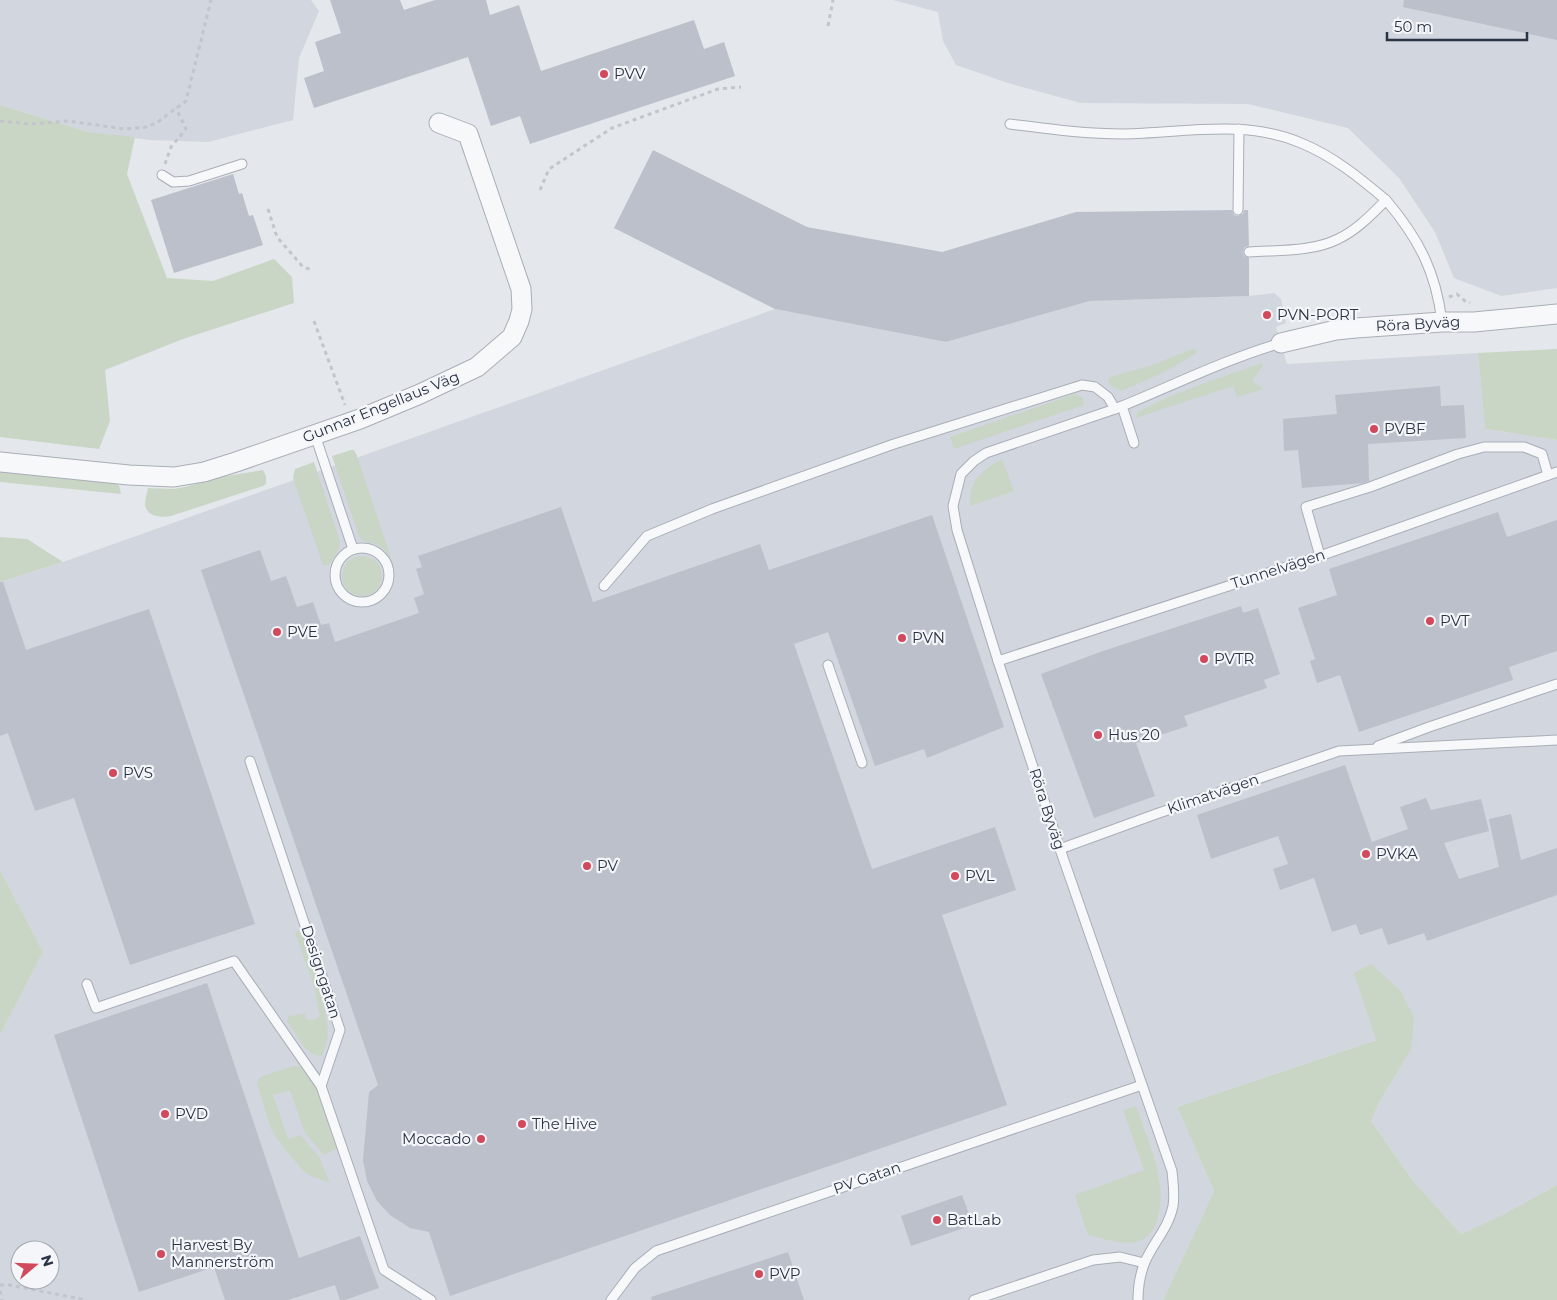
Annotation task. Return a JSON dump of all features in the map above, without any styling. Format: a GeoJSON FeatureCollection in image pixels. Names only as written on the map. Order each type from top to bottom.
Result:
{"type":"FeatureCollection","features":[{"type":"Feature","properties":{"kind":"street","name":"Gunnar Engellaus Väg"},"geometry":{"type":"LineString","coordinates":[[0,462],[174,478],[204,472],[351,422],[420,394],[477,367],[512,337],[522,309],[521,289],[468,134],[440,123]]}},
{"type":"Feature","properties":{"kind":"street","name":"Röra Byväg"},"geometry":{"type":"LineString","coordinates":[[1281,342],[1336,330],[1442,322],[1474,322],[1557,314]]}},
{"type":"Feature","properties":{"kind":"lane"},"geometry":{"type":"LineString","coordinates":[[1010,124],[1071,132],[1116,133],[1239,129],[1264,132],[1300,142],[1328,156],[1358,176],[1386,200],[1404,221],[1419,245],[1429,267],[1439,300],[1442,322]]}},
{"type":"Feature","properties":{"kind":"lane"},"geometry":{"type":"LineString","coordinates":[[1238,210],[1239,129]]}},
{"type":"Feature","properties":{"kind":"lane"},"geometry":{"type":"LineString","coordinates":[[162,175],[173,182],[189,181],[242,164]]}},
{"type":"Feature","properties":{"kind":"lane"},"geometry":{"type":"LineString","coordinates":[[1249,252],[1319,246],[1337,240],[1365,222],[1386,200]]}},
{"type":"Feature","properties":{"kind":"lane","name":"Röra Byväg"},"geometry":{"type":"LineString","coordinates":[[1138,1300],[1138,1286],[1144,1263],[1162,1233],[1172,1208],[1174,1188],[1172,1171],[1060,849],[998,661],[958,530],[953,506],[961,474],[974,461],[986,453],[1118,408],[1247,353],[1281,342]]}},
{"type":"Feature","properties":{"kind":"lane"},"geometry":{"type":"LineString","coordinates":[[604,586],[646,536],[712,509],[894,444],[1082,384],[1095,386],[1118,408],[1134,443]]}},
{"type":"Feature","properties":{"kind":"lane"},"geometry":{"type":"LineString","coordinates":[[315,435],[353,549]]}},
{"type":"Feature","properties":{"kind":"lane"},"geometry":{"type":"LineString","coordinates":[[1320,556],[1306,507],[1370,487],[1458,454],[1484,447],[1524,447],[1542,454],[1552,473]]}},
{"type":"Feature","properties":{"kind":"lane","name":"Tunnelvägen"},"geometry":{"type":"LineString","coordinates":[[998,661],[1320,556],[1552,473]]}},
{"type":"Feature","properties":{"kind":"lane"},"geometry":{"type":"LineString","coordinates":[[353,549],[371,549],[385,560],[389,578],[387,587],[374,600],[357,602],[348,599],[341,594],[336,586],[335,568],[345,553],[353,549]]}},
{"type":"Feature","properties":{"kind":"lane"},"geometry":{"type":"LineString","coordinates":[[828,665],[862,763]]}},
{"type":"Feature","properties":{"kind":"lane","name":"Klimatvägen"},"geometry":{"type":"LineString","coordinates":[[1369,749],[1557,684]]}},
{"type":"Feature","properties":{"kind":"lane","name":"Klimatvägen"},"geometry":{"type":"LineString","coordinates":[[1060,849],[1339,751],[1557,740]]}},
{"type":"Feature","properties":{"kind":"lane","name":"Designgatan"},"geometry":{"type":"LineString","coordinates":[[250,762],[340,1030],[321,1086]]}},
{"type":"Feature","properties":{"kind":"lane"},"geometry":{"type":"LineString","coordinates":[[87,984],[96,1008],[234,961],[321,1086],[384,1270],[431,1300]]}},
{"type":"Feature","properties":{"kind":"lane","name":"PV Gatan"},"geometry":{"type":"LineString","coordinates":[[612,1300],[635,1268],[656,1251],[1142,1086]]}},
{"type":"Feature","properties":{"kind":"lane"},"geometry":{"type":"LineString","coordinates":[[974,1300],[1093,1260],[1120,1257],[1144,1263]]}},
{"type":"Feature","properties":{"kind":"path"},"geometry":{"type":"LineString","coordinates":[[0,121],[30,124],[68,121],[125,129],[148,127],[159,121],[186,101],[211,0]]}},
{"type":"Feature","properties":{"kind":"path"},"geometry":{"type":"LineString","coordinates":[[828,26],[833,0]]}},
{"type":"Feature","properties":{"kind":"path"},"geometry":{"type":"LineString","coordinates":[[540,190],[549,169],[612,128],[718,89],[741,87]]}},
{"type":"Feature","properties":{"kind":"path"},"geometry":{"type":"LineString","coordinates":[[162,175],[171,146],[186,130],[176,108]]}},
{"type":"Feature","properties":{"kind":"path"},"geometry":{"type":"LineString","coordinates":[[268,209],[277,237],[303,267],[312,270]]}},
{"type":"Feature","properties":{"kind":"path"},"geometry":{"type":"LineString","coordinates":[[314,321],[351,422]]}},
{"type":"Feature","properties":{"kind":"path"},"geometry":{"type":"LineString","coordinates":[[0,1285],[10,1285],[86,1300]]}},
{"type":"Feature","properties":{"kind":"path"},"geometry":{"type":"LineString","coordinates":[[0,1291],[2,1300]]}},
{"type":"Feature","properties":{"kind":"shaded area"},"geometry":{"type":"Polygon","coordinates":[[[0,0],[311,0],[319,11],[299,58],[293,120],[208,142],[150,140],[88,132],[0,105],[0,0]]]}},
{"type":"Feature","properties":{"kind":"shaded area"},"geometry":{"type":"Polygon","coordinates":[[[893,0],[1557,0],[1557,288],[1501,296],[1454,278],[1435,232],[1399,178],[1348,128],[1248,104],[1081,103],[1008,83],[956,65],[943,41],[938,12],[893,0]]]}},
{"type":"Feature","properties":{"kind":"shaded area"},"geometry":{"type":"Polygon","coordinates":[[[1274,293],[1281,299],[1286,323],[1276,327],[1287,364],[1478,353],[1485,429],[1557,440],[1557,1185],[1502,1215],[1461,1234],[1414,1182],[1371,1121],[1380,1101],[1411,1050],[1355,973],[1376,1040],[1177,1107],[1214,1191],[1163,1300],[0,1300],[0,1035],[43,952],[0,870],[0,582],[63,562],[775,309],[946,342],[1090,301],[1249,296],[1274,293]]]}},
{"type":"Feature","properties":{"kind":"green space"},"geometry":{"type":"Polygon","coordinates":[[[0,105],[88,132],[135,137],[127,174],[167,278],[213,281],[274,259],[292,277],[294,303],[183,339],[105,370],[110,421],[99,449],[0,437],[0,105]]]}},
{"type":"Feature","properties":{"kind":"green space"},"geometry":{"type":"Polygon","coordinates":[[[1196,349],[1196,353],[1178,364],[1121,391],[1108,382],[1108,379],[1113,376],[1150,366],[1196,349]]]}},
{"type":"Feature","properties":{"kind":"green space"},"geometry":{"type":"Polygon","coordinates":[[[1557,349],[1557,440],[1485,429],[1478,353],[1557,349]]]}},
{"type":"Feature","properties":{"kind":"green space"},"geometry":{"type":"Polygon","coordinates":[[[1262,363],[1263,365],[1252,381],[1263,389],[1237,397],[1233,386],[1136,418],[1138,412],[1168,398],[1262,363]]]}},
{"type":"Feature","properties":{"kind":"green space"},"geometry":{"type":"Polygon","coordinates":[[[1075,394],[1083,398],[1084,405],[954,449],[950,437],[1075,394]]]}},
{"type":"Feature","properties":{"kind":"green space"},"geometry":{"type":"Polygon","coordinates":[[[354,450],[357,456],[394,567],[388,554],[383,549],[365,541],[359,536],[332,456],[354,450]]]}},
{"type":"Feature","properties":{"kind":"green space"},"geometry":{"type":"Polygon","coordinates":[[[1002,459],[1014,491],[971,506],[971,490],[974,483],[983,472],[1002,459]]]}},
{"type":"Feature","properties":{"kind":"green space"},"geometry":{"type":"Polygon","coordinates":[[[314,462],[340,542],[337,552],[329,565],[323,565],[293,478],[295,469],[314,462]]]}},
{"type":"Feature","properties":{"kind":"green space"},"geometry":{"type":"Polygon","coordinates":[[[263,470],[266,476],[266,484],[263,486],[171,516],[155,516],[148,512],[146,508],[145,502],[148,488],[174,489],[220,477],[263,470]]]}},
{"type":"Feature","properties":{"kind":"green space"},"geometry":{"type":"Polygon","coordinates":[[[0,472],[112,483],[119,485],[121,494],[0,482],[0,472]]]}},
{"type":"Feature","properties":{"kind":"green space"},"geometry":{"type":"Polygon","coordinates":[[[0,537],[27,539],[63,562],[0,582],[0,537]]]}},
{"type":"Feature","properties":{"kind":"green space"},"geometry":{"type":"Polygon","coordinates":[[[366,556],[373,559],[379,565],[382,576],[381,584],[373,593],[366,596],[358,596],[351,593],[343,584],[342,572],[345,565],[354,557],[366,556]]]}},
{"type":"Feature","properties":{"kind":"green space"},"geometry":{"type":"Polygon","coordinates":[[[0,870],[43,952],[0,1035],[0,870]]]}},
{"type":"Feature","properties":{"kind":"green space"},"geometry":{"type":"Polygon","coordinates":[[[302,930],[322,989],[328,1029],[326,1045],[322,1055],[312,1053],[307,1049],[287,1021],[289,1016],[308,1013],[305,1015],[308,1020],[320,1016],[314,986],[295,932],[302,930]]]}},
{"type":"Feature","properties":{"kind":"green space"},"geometry":{"type":"Polygon","coordinates":[[[1371,964],[1400,990],[1414,1017],[1411,1050],[1380,1101],[1371,1121],[1414,1182],[1461,1234],[1502,1215],[1557,1185],[1557,1300],[1163,1300],[1214,1191],[1177,1107],[1376,1040],[1354,973],[1371,964]]]}},
{"type":"Feature","properties":{"kind":"green space"},"geometry":{"type":"Polygon","coordinates":[[[294,1066],[304,1067],[316,1088],[337,1148],[324,1155],[305,1133],[290,1090],[273,1095],[288,1139],[300,1135],[319,1157],[330,1183],[303,1171],[271,1129],[257,1083],[260,1077],[294,1066]]]}},
{"type":"Feature","properties":{"kind":"green space"},"geometry":{"type":"Polygon","coordinates":[[[1136,1106],[1159,1177],[1160,1207],[1157,1221],[1150,1234],[1137,1242],[1120,1242],[1092,1236],[1087,1233],[1075,1195],[1144,1170],[1123,1110],[1136,1106]]]}},
{"type":"Feature","properties":{"kind":"building","name":"PVV"},"geometry":{"type":"Polygon","coordinates":[[[330,0],[400,0],[404,10],[435,0],[486,0],[490,15],[519,5],[541,71],[694,20],[704,49],[724,42],[735,76],[530,144],[520,116],[491,126],[468,57],[314,108],[304,78],[324,71],[315,42],[341,33],[330,0]]]}},
{"type":"Feature","properties":{"kind":"building"},"geometry":{"type":"Polygon","coordinates":[[[1404,0],[1557,0],[1557,40],[1403,7],[1404,0]]]}},
{"type":"Feature","properties":{"kind":"building"},"geometry":{"type":"Polygon","coordinates":[[[653,150],[807,227],[942,252],[1076,212],[1232,210],[1234,215],[1238,216],[1243,214],[1244,210],[1248,210],[1249,246],[1245,247],[1243,252],[1244,256],[1249,258],[1249,296],[1090,301],[946,342],[775,309],[614,228],[653,150]]]}},
{"type":"Feature","properties":{"kind":"building"},"geometry":{"type":"Polygon","coordinates":[[[233,174],[239,194],[242,193],[249,216],[253,215],[263,245],[174,273],[151,200],[233,174]]]}},
{"type":"Feature","properties":{"kind":"building","name":"PVBF"},"geometry":{"type":"Polygon","coordinates":[[[1440,386],[1441,406],[1464,405],[1466,438],[1368,444],[1369,481],[1302,488],[1298,450],[1284,451],[1283,419],[1337,414],[1335,395],[1440,386]]]}},
{"type":"Feature","properties":{"kind":"building","name":"PV"},"geometry":{"type":"Polygon","coordinates":[[[561,507],[593,602],[760,544],[769,570],[932,515],[1004,727],[927,758],[924,749],[875,766],[828,632],[794,644],[872,869],[995,827],[1016,890],[942,915],[1007,1105],[450,1296],[429,1232],[410,1228],[390,1215],[377,1201],[367,1181],[363,1160],[369,1092],[378,1085],[201,570],[260,550],[271,581],[286,576],[297,607],[313,602],[321,625],[329,623],[335,642],[419,613],[414,598],[424,594],[416,569],[422,567],[418,556],[561,507]]]}},
{"type":"Feature","properties":{"kind":"building","name":"PVT"},"geometry":{"type":"Polygon","coordinates":[[[1498,512],[1507,537],[1557,520],[1557,651],[1509,667],[1513,680],[1359,732],[1340,675],[1317,683],[1310,661],[1315,659],[1298,608],[1337,595],[1329,569],[1498,512]]]}},
{"type":"Feature","properties":{"kind":"building","name":"PVS"},"geometry":{"type":"Polygon","coordinates":[[[0,582],[3,582],[26,650],[149,609],[255,924],[130,965],[74,798],[35,811],[8,733],[0,736],[0,582]]]}},
{"type":"Feature","properties":{"kind":"building"},"geometry":{"type":"Polygon","coordinates":[[[1241,606],[1243,613],[1258,608],[1280,674],[1264,680],[1267,688],[1184,716],[1188,726],[1136,743],[1155,796],[1094,818],[1041,674],[1103,651],[1241,606]]]}},
{"type":"Feature","properties":{"kind":"building","name":"PVKA"},"geometry":{"type":"Polygon","coordinates":[[[1345,765],[1372,842],[1408,829],[1400,807],[1426,798],[1431,810],[1481,799],[1489,831],[1444,843],[1459,879],[1499,867],[1489,819],[1511,814],[1521,860],[1557,848],[1557,895],[1427,941],[1424,933],[1388,945],[1382,928],[1360,935],[1356,924],[1332,932],[1314,878],[1280,890],[1273,869],[1288,864],[1278,836],[1211,859],[1197,815],[1345,765]]]}},
{"type":"Feature","properties":{"kind":"building","name":"PVD"},"geometry":{"type":"Polygon","coordinates":[[[207,983],[299,1258],[360,1236],[379,1288],[345,1300],[340,1300],[335,1285],[288,1300],[225,1300],[214,1267],[139,1292],[54,1035],[207,983]]]}},
{"type":"Feature","properties":{"kind":"building","name":"BatLab"},"geometry":{"type":"Polygon","coordinates":[[[962,1195],[973,1225],[911,1246],[901,1216],[962,1195]]]}},
{"type":"Feature","properties":{"kind":"building","name":"PVP"},"geometry":{"type":"Polygon","coordinates":[[[788,1252],[804,1300],[652,1300],[651,1297],[788,1252]]]}},
{"type":"Feature","properties":{"kind":"place","name":"PVV"},"geometry":{"type":"Point","coordinates":[604,74]}},
{"type":"Feature","properties":{"kind":"place","name":"PVN-PORT"},"geometry":{"type":"Point","coordinates":[1267,315]}},
{"type":"Feature","properties":{"kind":"place","name":"PVBF"},"geometry":{"type":"Point","coordinates":[1374,429]}},
{"type":"Feature","properties":{"kind":"place","name":"PVT"},"geometry":{"type":"Point","coordinates":[1430,621]}},
{"type":"Feature","properties":{"kind":"place","name":"PVE"},"geometry":{"type":"Point","coordinates":[277,632]}},
{"type":"Feature","properties":{"kind":"place","name":"PVN"},"geometry":{"type":"Point","coordinates":[902,638]}},
{"type":"Feature","properties":{"kind":"place","name":"PVTR"},"geometry":{"type":"Point","coordinates":[1204,659]}},
{"type":"Feature","properties":{"kind":"place","name":"Hus 20"},"geometry":{"type":"Point","coordinates":[1098,735]}},
{"type":"Feature","properties":{"kind":"place","name":"PVS"},"geometry":{"type":"Point","coordinates":[113,773]}},
{"type":"Feature","properties":{"kind":"place","name":"PVKA"},"geometry":{"type":"Point","coordinates":[1366,854]}},
{"type":"Feature","properties":{"kind":"place","name":"PV"},"geometry":{"type":"Point","coordinates":[587,866]}},
{"type":"Feature","properties":{"kind":"place","name":"PVL"},"geometry":{"type":"Point","coordinates":[955,876]}},
{"type":"Feature","properties":{"kind":"place","name":"PVD"},"geometry":{"type":"Point","coordinates":[165,1114]}},
{"type":"Feature","properties":{"kind":"place","name":"The Hive"},"geometry":{"type":"Point","coordinates":[522,1124]}},
{"type":"Feature","properties":{"kind":"place","name":"Moccado"},"geometry":{"type":"Point","coordinates":[481,1139]}},
{"type":"Feature","properties":{"kind":"place","name":"BatLab"},"geometry":{"type":"Point","coordinates":[937,1220]}},
{"type":"Feature","properties":{"kind":"place","name":"Harvest By Mannerström"},"geometry":{"type":"Point","coordinates":[161,1254]}},
{"type":"Feature","properties":{"kind":"place","name":"PVP"},"geometry":{"type":"Point","coordinates":[759,1274]}}]}
